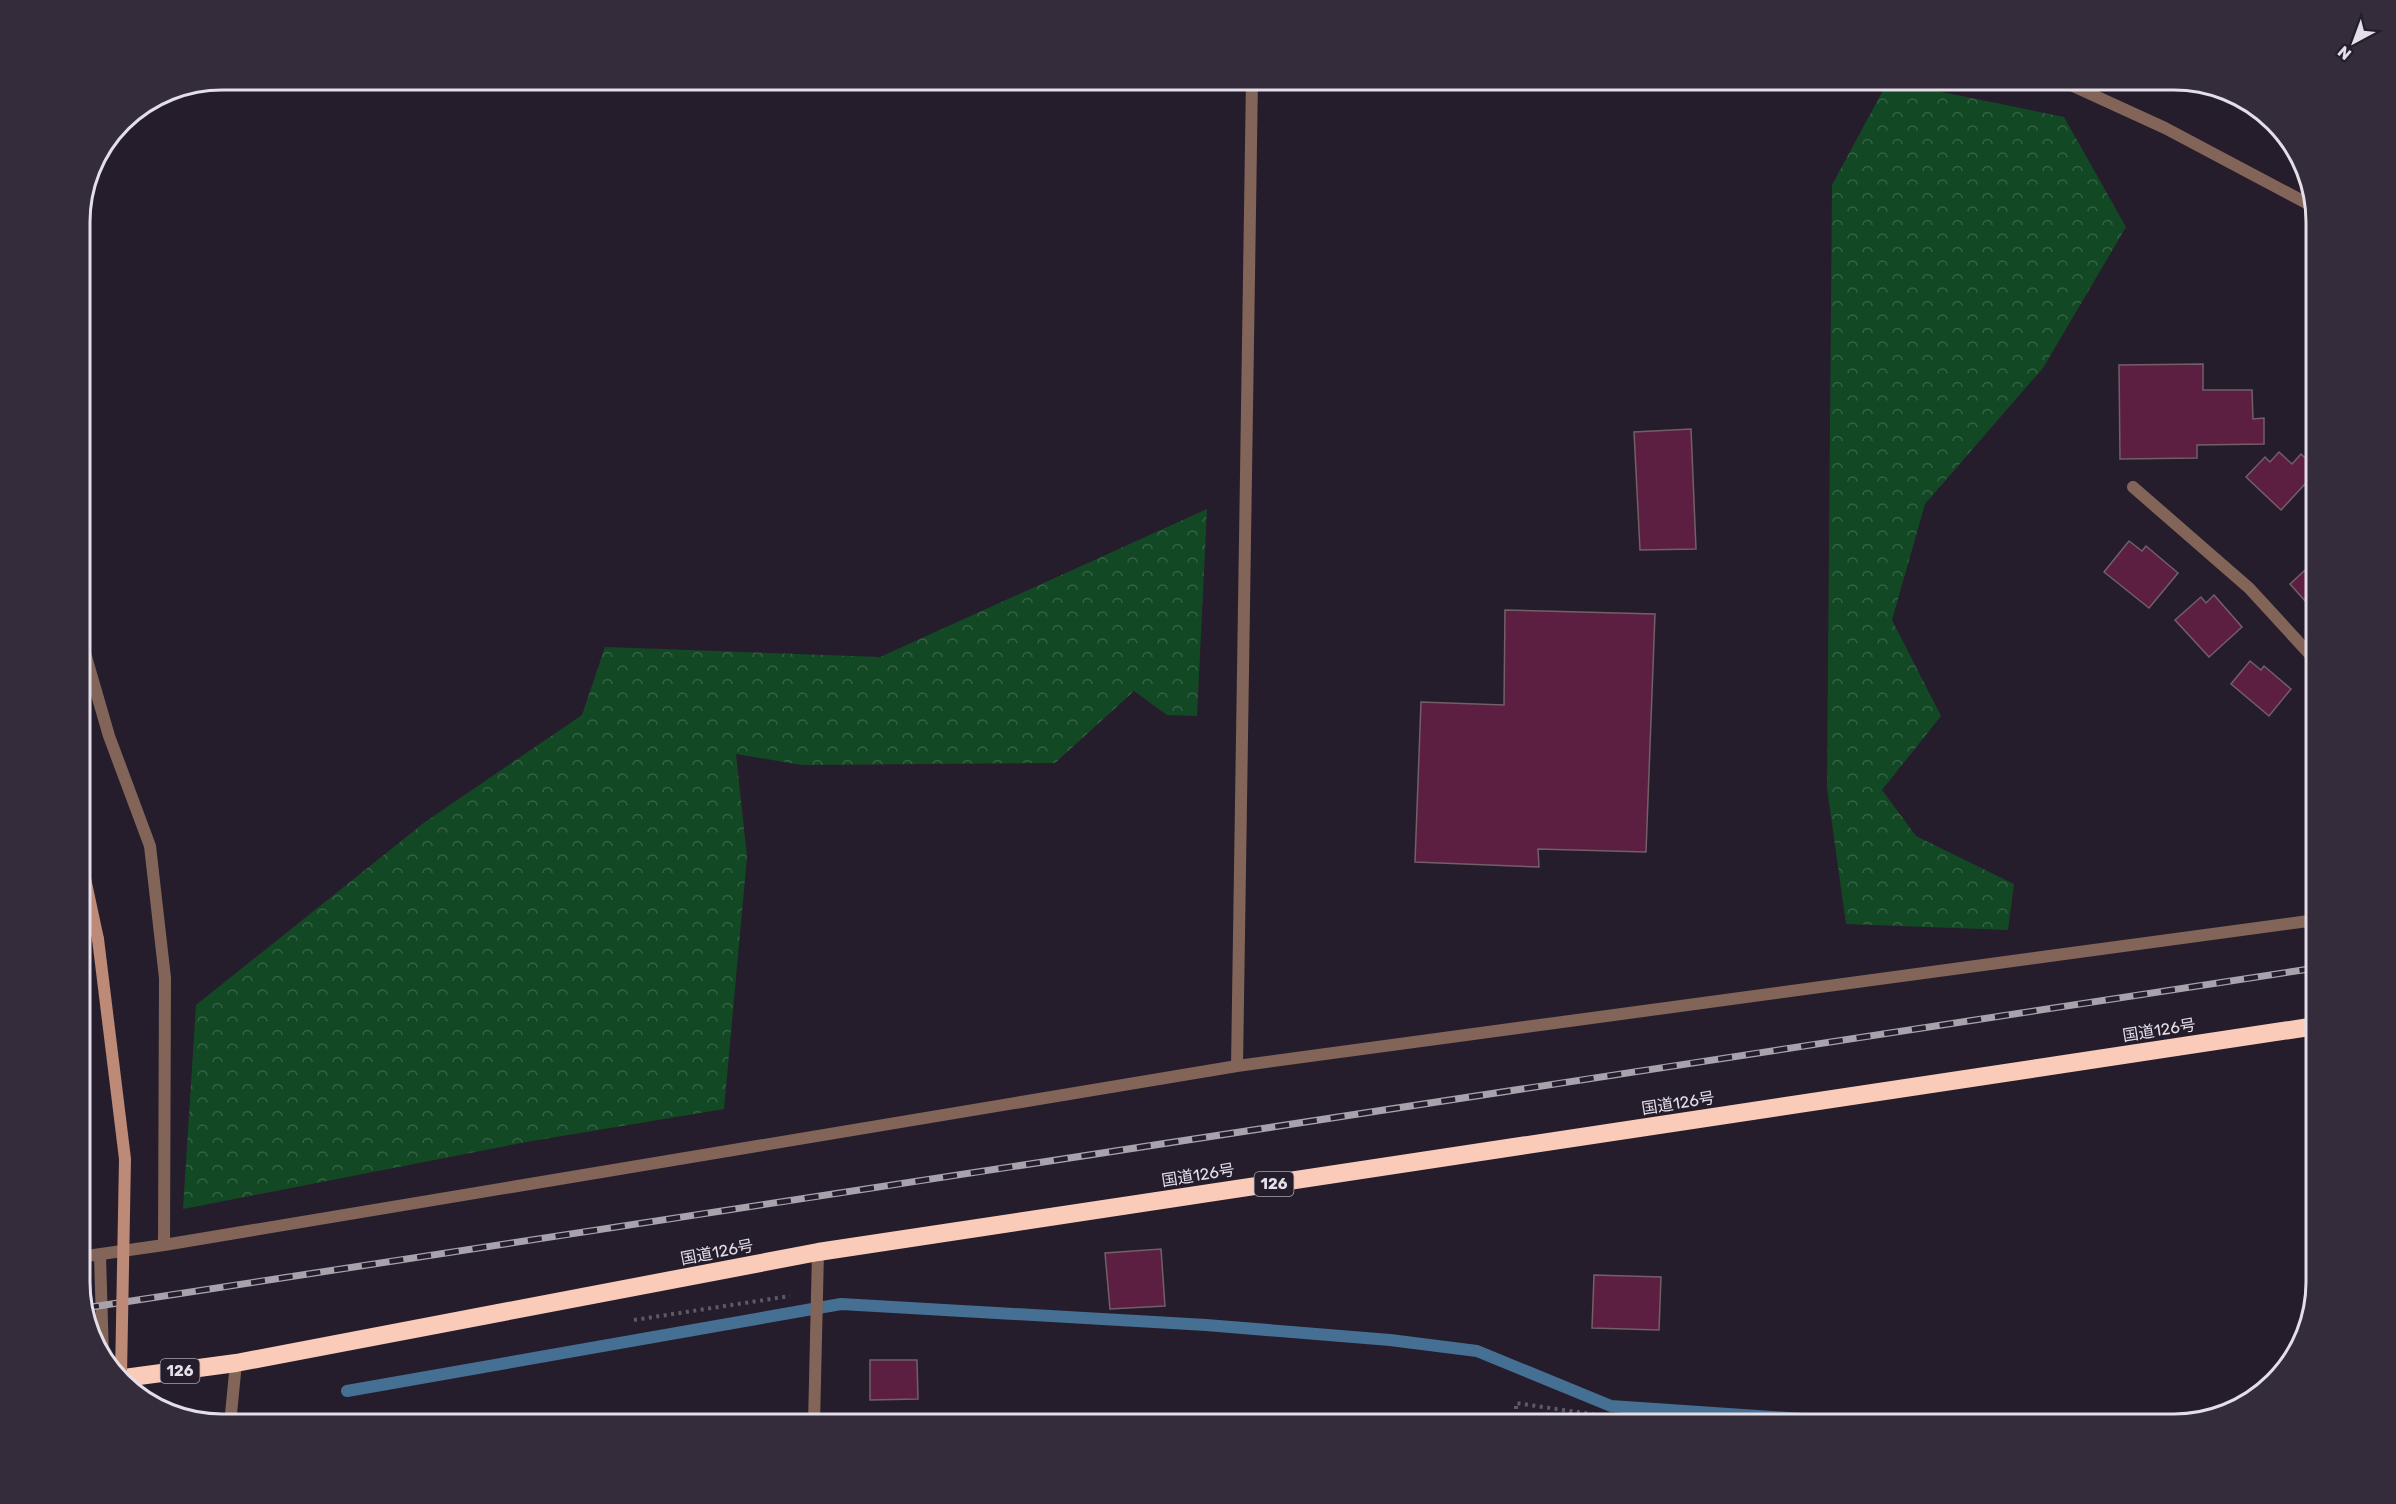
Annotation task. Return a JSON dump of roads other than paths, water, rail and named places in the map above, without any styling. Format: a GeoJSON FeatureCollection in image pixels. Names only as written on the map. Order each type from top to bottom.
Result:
{"type":"FeatureCollection","features":[{"type":"Feature","properties":{"kind":"highway","name":"国道126号"},"geometry":{"type":"LineString","coordinates":[[130,1376],[236,1363],[818,1252],[2306,1028]]}},
{"type":"Feature","properties":{"kind":"street"},"geometry":{"type":"LineString","coordinates":[[1237,1066],[1252,90]]}},
{"type":"Feature","properties":{"kind":"street"},"geometry":{"type":"LineString","coordinates":[[2080,90],[2165,128],[2304,202]]}},
{"type":"Feature","properties":{"kind":"street"},"geometry":{"type":"LineString","coordinates":[[2133,487],[2249,588],[2306,650]]}},
{"type":"Feature","properties":{"kind":"street"},"geometry":{"type":"LineString","coordinates":[[90,670],[109,736],[150,846],[165,978],[164,1245]]}},
{"type":"Feature","properties":{"kind":"street"},"geometry":{"type":"LineString","coordinates":[[90,902],[98,939],[125,1160],[123,1369]]}},
{"type":"Feature","properties":{"kind":"street"},"geometry":{"type":"LineString","coordinates":[[90,1256],[1237,1066],[2306,921]]}},
{"type":"Feature","properties":{"kind":"street"},"geometry":{"type":"LineString","coordinates":[[814,1414],[818,1252]]}},
{"type":"Feature","properties":{"kind":"street"},"geometry":{"type":"LineString","coordinates":[[100,1255],[102,1336]]}},
{"type":"Feature","properties":{"kind":"street"},"geometry":{"type":"LineString","coordinates":[[231,1414],[236,1363]]}},
{"type":"Feature","properties":{"kind":"waterway"},"geometry":{"type":"LineString","coordinates":[[347,1391],[841,1304],[1206,1325],[1390,1340],[1477,1351],[1611,1406],[1729,1414]]}},
{"type":"Feature","properties":{"kind":"railway"},"geometry":{"type":"LineString","coordinates":[[93,1307],[2306,970]]}}]}
